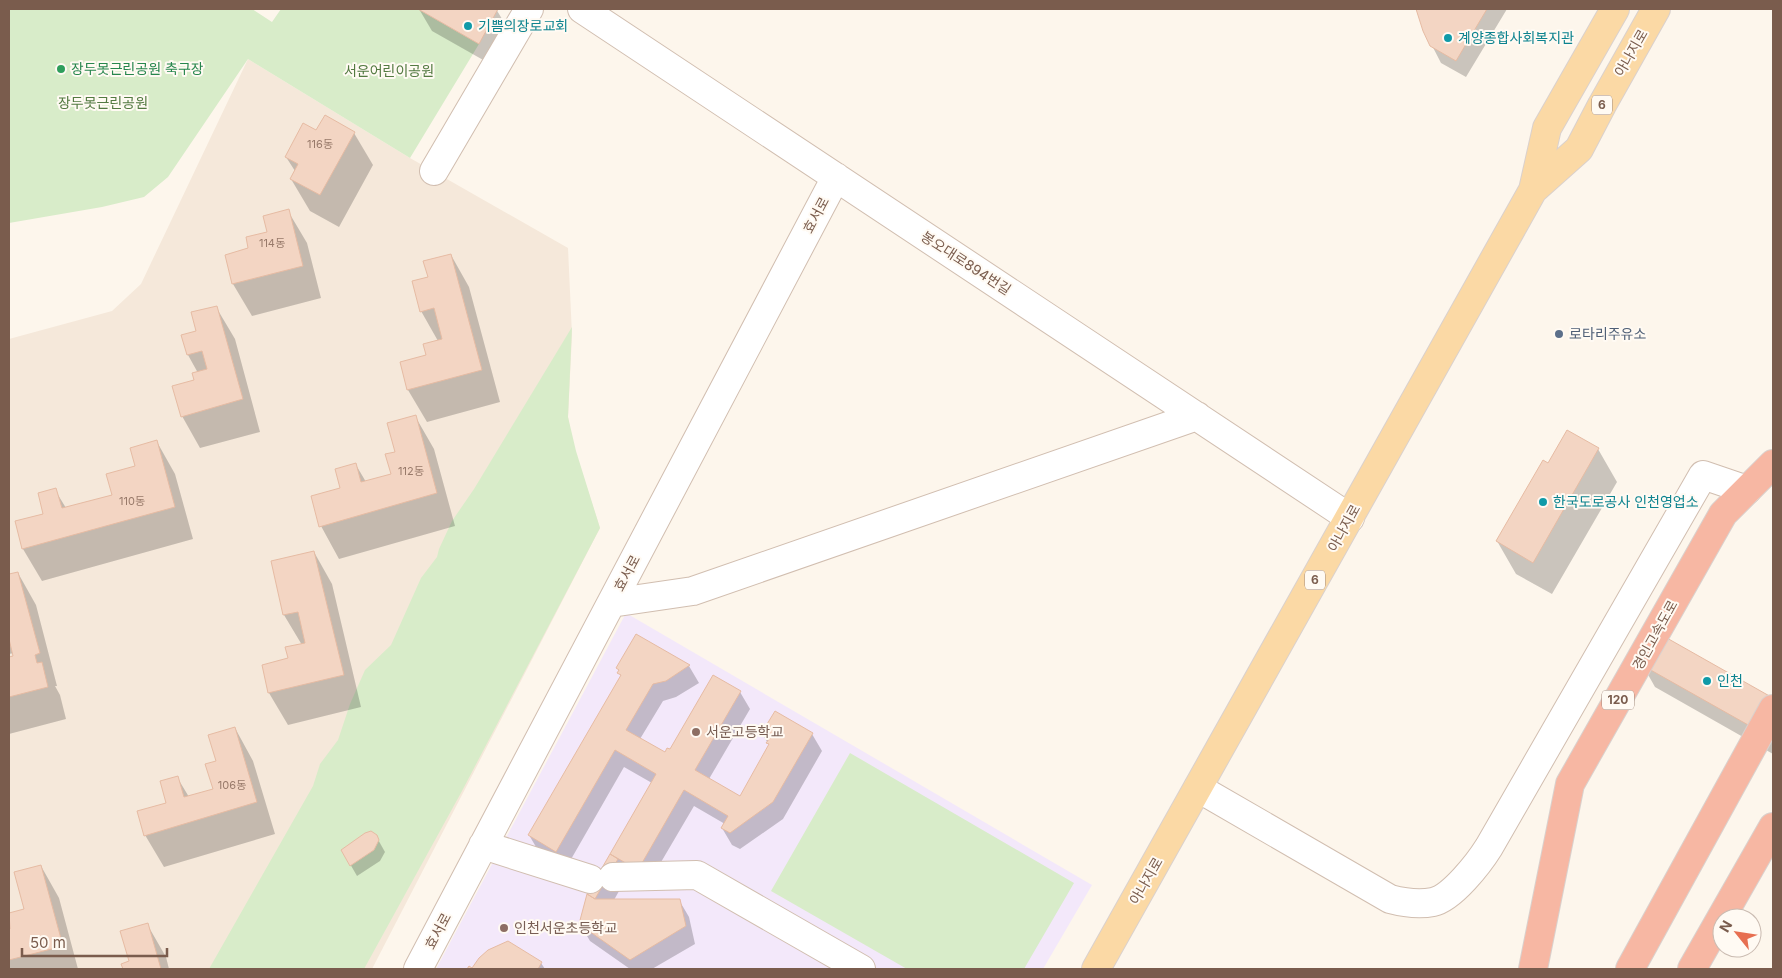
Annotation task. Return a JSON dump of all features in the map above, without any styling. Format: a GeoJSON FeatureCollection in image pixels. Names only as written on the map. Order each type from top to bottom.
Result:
{"type":"FeatureCollection","features":[{"type":"Feature","properties":{"kind":"highway","name":"경인고속도로"},"geometry":{"type":"LineString","coordinates":[[1533,969],[1570,784],[1723,514],[1773,464]]}},
{"type":"Feature","properties":{"kind":"highway"},"geometry":{"type":"LineString","coordinates":[[1630,969],[1773,709]]}},
{"type":"Feature","properties":{"kind":"highway"},"geometry":{"type":"LineString","coordinates":[[1692,969],[1773,827]]}},
{"type":"Feature","properties":{"kind":"main road","name":"아나지로"},"geometry":{"type":"LineString","coordinates":[[1096,969],[1532,190],[1547,128],[1615,9]]}},
{"type":"Feature","properties":{"kind":"main road","name":"아나지로"},"geometry":{"type":"LineString","coordinates":[[1532,190],[1579,149],[1656,9]]}},
{"type":"Feature","properties":{"kind":"street"},"geometry":{"type":"LineString","coordinates":[[434,171],[529,9]]}},
{"type":"Feature","properties":{"kind":"street","name":"봉오대로894번길"},"geometry":{"type":"LineString","coordinates":[[582,9],[1350,518]]}},
{"type":"Feature","properties":{"kind":"street","name":"효서로"},"geometry":{"type":"LineString","coordinates":[[418,969],[836,177]]}},
{"type":"Feature","properties":{"kind":"street"},"geometry":{"type":"LineString","coordinates":[[611,602],[693,591],[1197,416]]}},
{"type":"Feature","properties":{"kind":"street"},"geometry":{"type":"LineString","coordinates":[[1198,788],[1390,899],[1412,904],[1436,902],[1457,886],[1474,869],[1489,848],[1704,476],[1747,490]]}},
{"type":"Feature","properties":{"kind":"street"},"geometry":{"type":"LineString","coordinates":[[483,845],[602,878],[697,875],[861,969]]}},
{"type":"Feature","properties":{"kind":"shaded area"},"geometry":{"type":"Polygon","coordinates":[[[248,59],[410,158],[568,248],[572,335],[568,417],[572,441],[600,528],[372,969],[9,969],[9,339],[112,311],[141,284],[248,59]]]}},
{"type":"Feature","properties":{"kind":"shaded area","name":"서운고등학교"},"geometry":{"type":"Polygon","coordinates":[[[626,613],[1092,885],[1043,969],[436,969],[626,613]]]}},
{"type":"Feature","properties":{"kind":"green space","name":"장두못근린공원"},"geometry":{"type":"Polygon","coordinates":[[[9,9],[252,9],[272,22],[281,9],[418,9],[479,44],[410,158],[248,59],[168,177],[144,197],[102,207],[9,223],[9,9]]]}},
{"type":"Feature","properties":{"kind":"green space"},"geometry":{"type":"Polygon","coordinates":[[[572,327],[568,417],[576,451],[600,528],[462,791],[364,969],[209,969],[313,786],[320,764],[338,740],[350,704],[365,670],[391,645],[421,578],[437,557],[452,521],[474,489],[572,327]]]}},
{"type":"Feature","properties":{"kind":"green space"},"geometry":{"type":"Polygon","coordinates":[[[850,753],[1074,883],[1024,969],[907,969],[771,891],[850,753]]]}},
{"type":"Feature","properties":{"kind":"building","name":"기쁨의장로교회"},"geometry":{"type":"Polygon","coordinates":[[[418,9],[498,9],[479,44],[418,9]]]}},
{"type":"Feature","properties":{"kind":"building","name":"계양종합사회복지관"},"geometry":{"type":"Polygon","coordinates":[[[1416,9],[1487,9],[1456,61],[1430,46],[1416,9]]]}},
{"type":"Feature","properties":{"kind":"building"},"geometry":{"type":"Polygon","coordinates":[[[325,115],[355,132],[320,195],[290,179],[298,164],[285,157],[303,123],[316,130],[325,115]]]}},
{"type":"Feature","properties":{"kind":"building"},"geometry":{"type":"Polygon","coordinates":[[[289,209],[303,266],[232,284],[225,255],[248,248],[246,237],[267,232],[263,216],[289,209]]]}},
{"type":"Feature","properties":{"kind":"building"},"geometry":{"type":"Polygon","coordinates":[[[451,254],[482,370],[407,390],[400,362],[426,355],[423,344],[442,339],[434,308],[420,312],[412,281],[428,277],[423,261],[451,254]]]}},
{"type":"Feature","properties":{"kind":"building"},"geometry":{"type":"Polygon","coordinates":[[[217,306],[243,399],[181,417],[172,386],[194,380],[192,373],[207,369],[202,351],[187,355],[181,335],[196,331],[191,312],[217,306]]]}},
{"type":"Feature","properties":{"kind":"building"},"geometry":{"type":"Polygon","coordinates":[[[416,415],[437,493],[319,527],[311,496],[340,488],[335,469],[356,463],[361,482],[391,474],[385,454],[395,452],[387,423],[416,415]]]}},
{"type":"Feature","properties":{"kind":"building","name":"한국도로공사 인천영업소"},"geometry":{"type":"Polygon","coordinates":[[[1567,430],[1599,448],[1533,563],[1496,541],[1543,460],[1548,463],[1567,430]]]}},
{"type":"Feature","properties":{"kind":"building"},"geometry":{"type":"Polygon","coordinates":[[[157,440],[175,507],[22,549],[15,521],[43,514],[38,493],[56,488],[62,508],[112,495],[106,474],[135,466],[130,448],[157,440]]]}},
{"type":"Feature","properties":{"kind":"building"},"geometry":{"type":"Polygon","coordinates":[[[314,551],[344,675],[268,693],[262,665],[288,658],[285,647],[305,643],[298,612],[283,615],[271,561],[314,551]]]}},
{"type":"Feature","properties":{"kind":"building"},"geometry":{"type":"Polygon","coordinates":[[[18,572],[40,653],[35,655],[37,663],[42,662],[48,687],[9,697],[9,657],[13,656],[9,639],[9,574],[18,572]]]}},
{"type":"Feature","properties":{"kind":"building","name":"인천"},"geometry":{"type":"Polygon","coordinates":[[[1658,633],[1773,698],[1773,739],[1640,664],[1658,633]]]}},
{"type":"Feature","properties":{"kind":"building"},"geometry":{"type":"Polygon","coordinates":[[[636,634],[690,665],[666,681],[653,684],[626,730],[665,752],[667,748],[670,749],[713,675],[741,691],[695,770],[740,796],[769,744],[766,743],[769,739],[761,734],[775,711],[813,733],[773,802],[730,833],[721,828],[728,816],[684,790],[638,870],[610,854],[656,774],[615,750],[556,852],[528,835],[621,675],[617,673],[619,670],[616,668],[636,634]]]}},
{"type":"Feature","properties":{"kind":"building"},"geometry":{"type":"Polygon","coordinates":[[[235,727],[257,802],[144,836],[137,811],[166,803],[160,781],[178,776],[184,797],[213,789],[205,764],[216,761],[208,735],[235,727]]]}},
{"type":"Feature","properties":{"kind":"building"},"geometry":{"type":"Polygon","coordinates":[[[371,831],[377,835],[379,840],[374,850],[350,866],[341,850],[365,833],[371,831]]]}},
{"type":"Feature","properties":{"kind":"building"},"geometry":{"type":"Polygon","coordinates":[[[610,854],[618,859],[595,899],[587,894],[610,854]]]}},
{"type":"Feature","properties":{"kind":"building"},"geometry":{"type":"Polygon","coordinates":[[[41,865],[63,946],[9,960],[9,913],[24,909],[14,872],[41,865]]]}},
{"type":"Feature","properties":{"kind":"building"},"geometry":{"type":"Polygon","coordinates":[[[587,894],[595,899],[680,899],[686,926],[630,960],[579,924],[587,894]]]}},
{"type":"Feature","properties":{"kind":"building"},"geometry":{"type":"Polygon","coordinates":[[[148,923],[161,969],[123,969],[121,964],[129,961],[120,931],[148,923]]]}},
{"type":"Feature","properties":{"kind":"building"},"geometry":{"type":"Polygon","coordinates":[[[508,941],[542,962],[538,969],[467,969],[469,966],[472,968],[488,950],[508,941]]]}},
{"type":"Feature","properties":{"kind":"place","name":"기쁨의장로교회"},"geometry":{"type":"Point","coordinates":[468,26]}},
{"type":"Feature","properties":{"kind":"place","name":"계양종합사회복지관"},"geometry":{"type":"Point","coordinates":[1448,38]}},
{"type":"Feature","properties":{"kind":"place","name":"장두못근린공원 축구장"},"geometry":{"type":"Point","coordinates":[61,69]}},
{"type":"Feature","properties":{"kind":"place","name":"로타리주유소"},"geometry":{"type":"Point","coordinates":[1559,334]}},
{"type":"Feature","properties":{"kind":"place","name":"한국도로공사 인천영업소"},"geometry":{"type":"Point","coordinates":[1543,502]}},
{"type":"Feature","properties":{"kind":"place","name":"인천"},"geometry":{"type":"Point","coordinates":[1707,681]}},
{"type":"Feature","properties":{"kind":"place","name":"서운고등학교"},"geometry":{"type":"Point","coordinates":[696,732]}},
{"type":"Feature","properties":{"kind":"place","name":"인천서운초등학교"},"geometry":{"type":"Point","coordinates":[504,928]}},
{"type":"Feature","properties":{"kind":"park label","name":"서운어린이공원"},"geometry":{"type":"Point","coordinates":[389,71]}}]}
